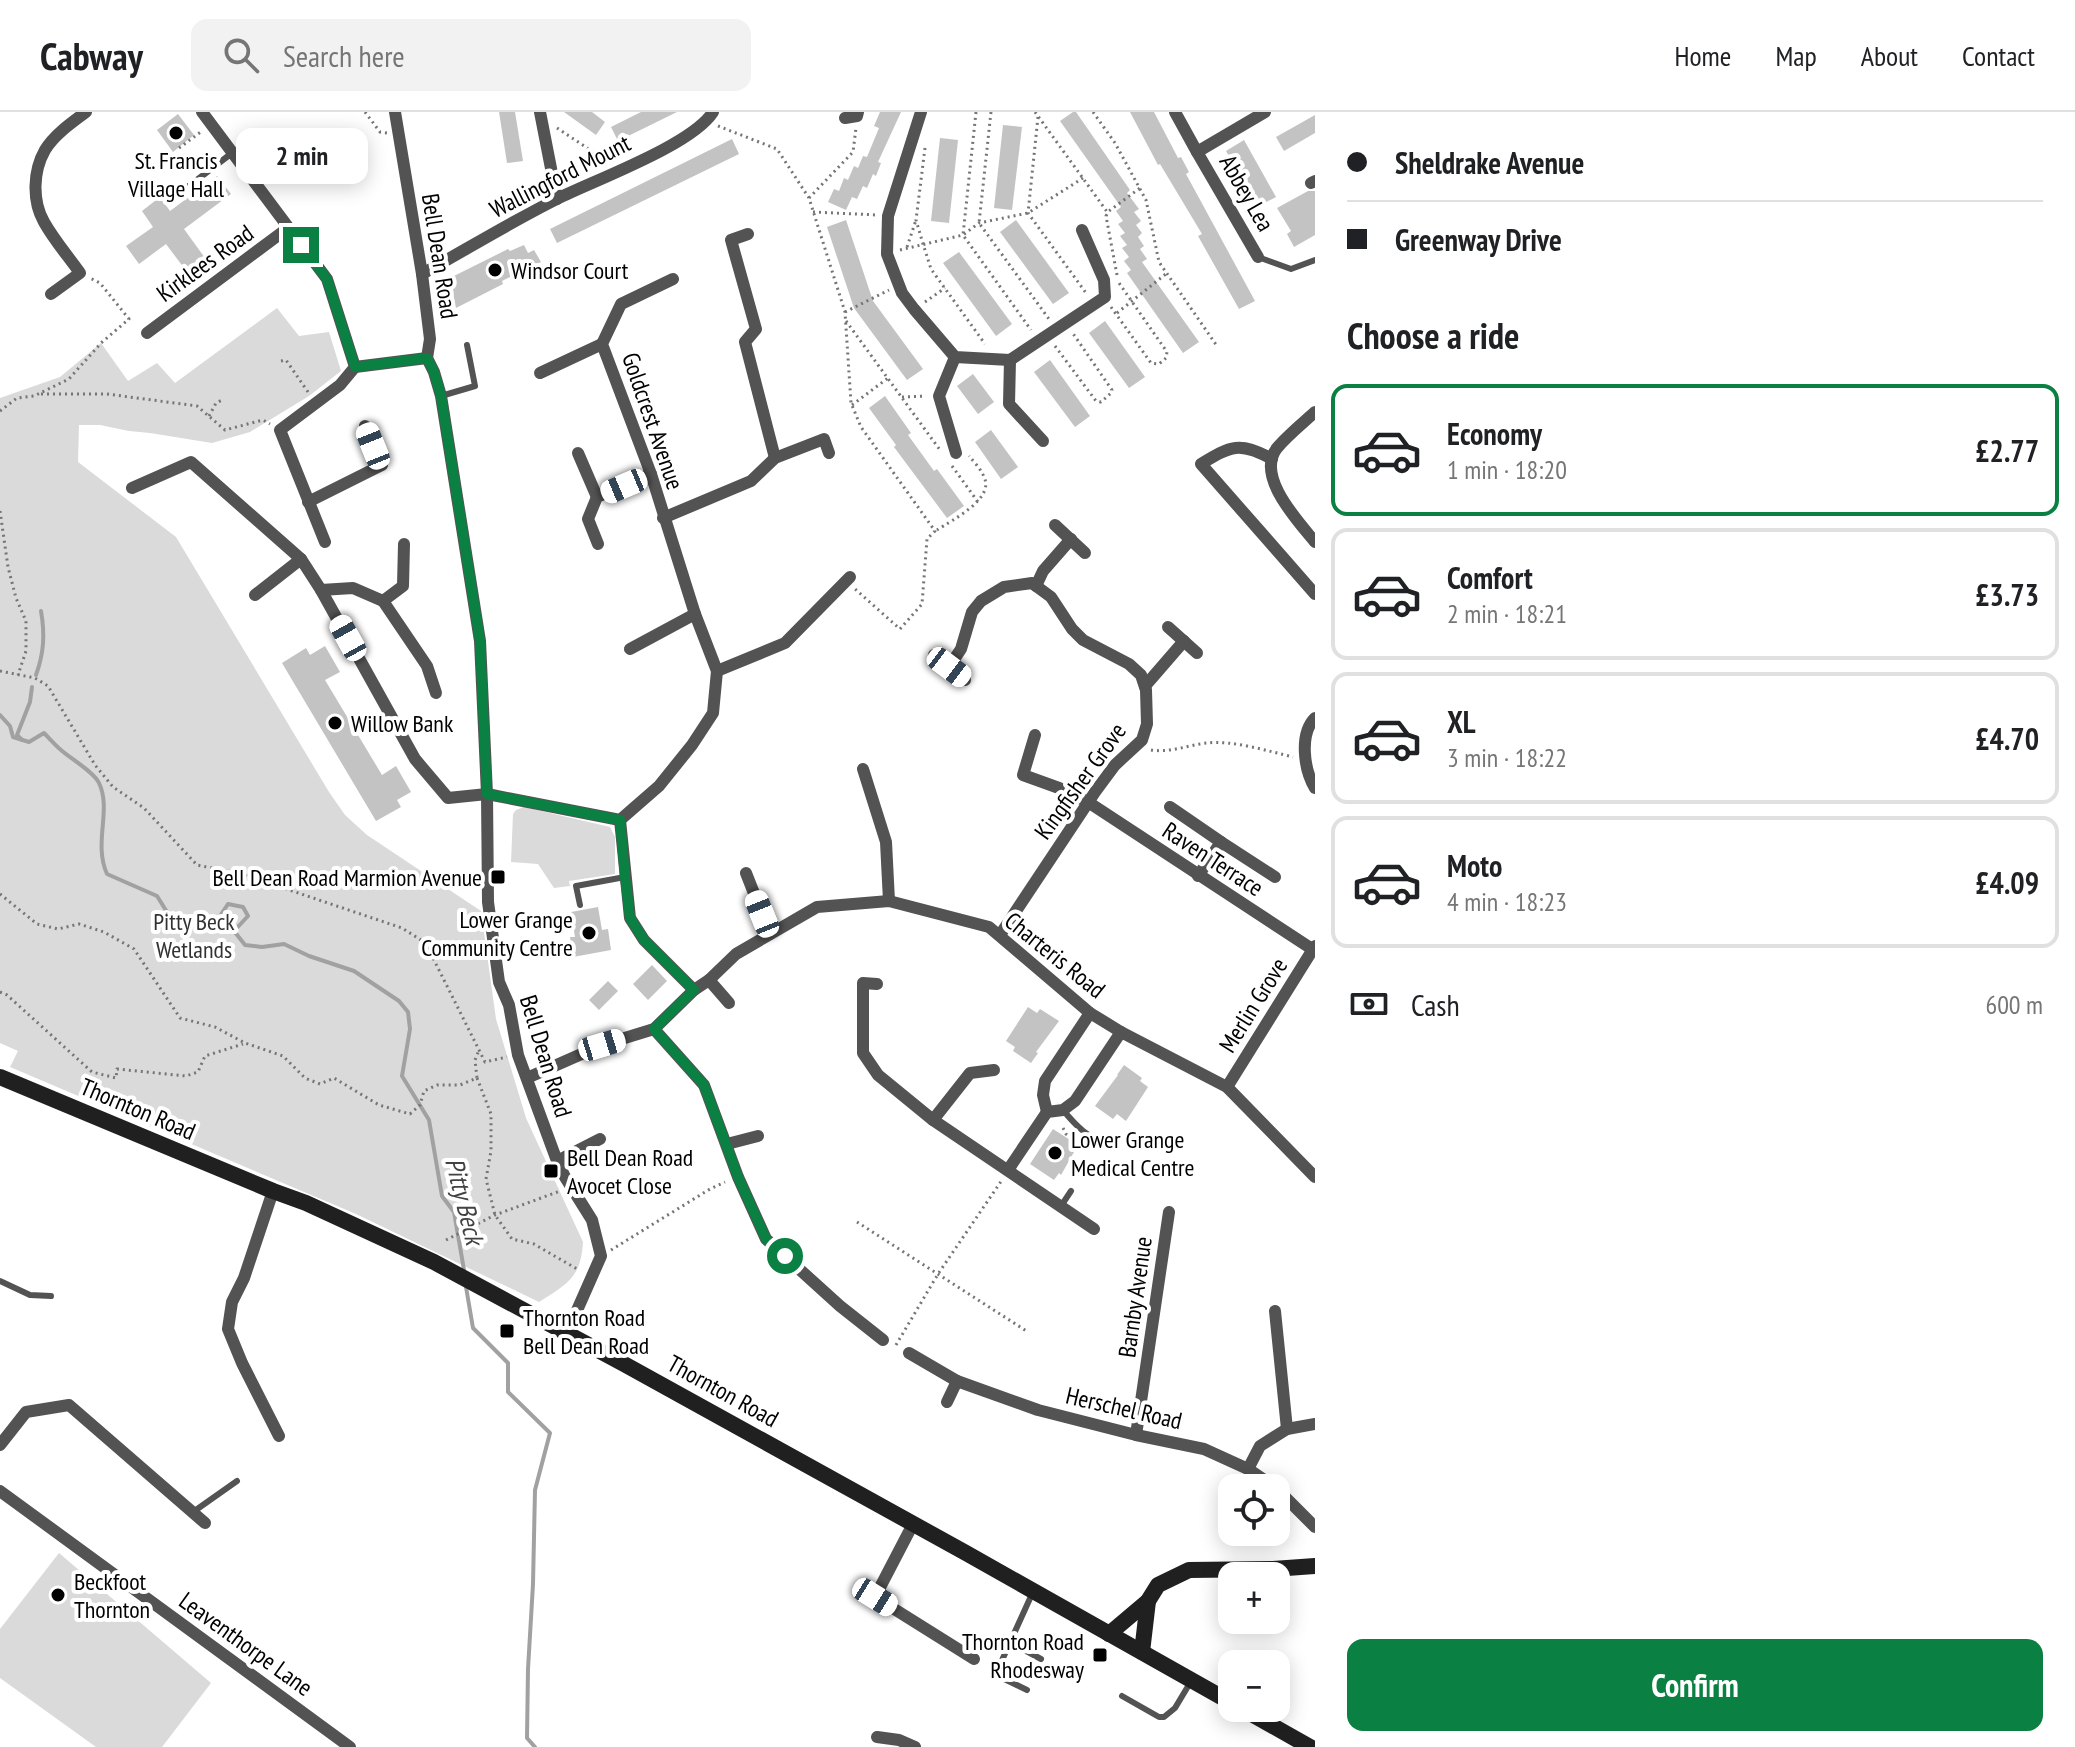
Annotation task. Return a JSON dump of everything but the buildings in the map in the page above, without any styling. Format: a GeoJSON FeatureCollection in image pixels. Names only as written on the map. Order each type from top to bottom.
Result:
{"type":"FeatureCollection","features":[{"type":"Feature","properties":{"kind":"main road","name":"Thornton Road"},"geometry":{"type":"LineString","coordinates":[[0,1077],[306,1203],[434,1262],[1218,1695]]}},
{"type":"Feature","properties":{"kind":"main road"},"geometry":{"type":"LineString","coordinates":[[1109,1634],[1148,1601],[1158,1585],[1189,1570],[1315,1566]]}},
{"type":"Feature","properties":{"kind":"main road"},"geometry":{"type":"LineString","coordinates":[[1142,1652],[1148,1601]]}},
{"type":"Feature","properties":{"kind":"main road"},"geometry":{"type":"LineString","coordinates":[[1266,1722],[1310,1747]]}},
{"type":"Feature","properties":{"kind":"street"},"geometry":{"type":"LineString","coordinates":[[202,112],[327,279],[355,367]]}},
{"type":"Feature","properties":{"kind":"street","name":"Bell Dean Road"},"geometry":{"type":"LineString","coordinates":[[395,112],[422,274],[430,339],[427,358],[441,396],[480,641],[488,902],[499,982],[509,1005],[518,1055],[557,1161],[592,1220],[601,1256]]}},
{"type":"Feature","properties":{"kind":"street"},"geometry":{"type":"LineString","coordinates":[[921,112],[888,216],[887,254],[899,285],[914,309],[955,357],[1010,360],[1099,301],[1104,280],[1082,230]]}},
{"type":"Feature","properties":{"kind":"street","name":"Abbey Lea"},"geometry":{"type":"LineString","coordinates":[[1175,112],[1258,257]]}},
{"type":"Feature","properties":{"kind":"street","name":"Abbey Lea"},"geometry":{"type":"LineString","coordinates":[[1197,152],[1265,112]]}},
{"type":"Feature","properties":{"kind":"street"},"geometry":{"type":"LineString","coordinates":[[51,294],[80,273],[44,221],[37,205],[38,169],[46,149],[81,113]]}},
{"type":"Feature","properties":{"kind":"street"},"geometry":{"type":"LineString","coordinates":[[540,115],[557,199]]}},
{"type":"Feature","properties":{"kind":"street","name":"Wallingford Mount"},"geometry":{"type":"LineString","coordinates":[[422,274],[557,199],[663,150],[710,117]]}},
{"type":"Feature","properties":{"kind":"street","name":"Kirklees Road"},"geometry":{"type":"LineString","coordinates":[[147,333],[288,228]]}},
{"type":"Feature","properties":{"kind":"street"},"geometry":{"type":"LineString","coordinates":[[748,234],[731,240],[756,329],[745,342],[775,458]]}},
{"type":"Feature","properties":{"kind":"street","name":"Goldcrest Avenue"},"geometry":{"type":"LineString","coordinates":[[673,279],[621,304],[602,344],[651,474],[695,614],[717,671]]}},
{"type":"Feature","properties":{"kind":"street"},"geometry":{"type":"LineString","coordinates":[[540,373],[602,344]]}},
{"type":"Feature","properties":{"kind":"street"},"geometry":{"type":"LineString","coordinates":[[955,357],[939,396],[956,453]]}},
{"type":"Feature","properties":{"kind":"street"},"geometry":{"type":"LineString","coordinates":[[325,542],[280,430],[340,385],[355,367],[427,358]]}},
{"type":"Feature","properties":{"kind":"street"},"geometry":{"type":"LineString","coordinates":[[1010,360],[1009,404],[1043,441]]}},
{"type":"Feature","properties":{"kind":"street"},"geometry":{"type":"LineString","coordinates":[[1315,412],[1276,449],[1272,459],[1273,481],[1288,509],[1315,542]]}},
{"type":"Feature","properties":{"kind":"street"},"geometry":{"type":"LineString","coordinates":[[308,502],[382,465],[365,426]]}},
{"type":"Feature","properties":{"kind":"street"},"geometry":{"type":"LineString","coordinates":[[663,518],[751,481],[775,458],[824,439],[829,453]]}},
{"type":"Feature","properties":{"kind":"street"},"geometry":{"type":"LineString","coordinates":[[1272,459],[1254,449],[1229,447],[1201,464],[1315,594]]}},
{"type":"Feature","properties":{"kind":"street"},"geometry":{"type":"LineString","coordinates":[[578,453],[597,497]]}},
{"type":"Feature","properties":{"kind":"street"},"geometry":{"type":"LineString","coordinates":[[132,488],[191,462],[301,559],[415,759],[448,798],[487,794],[620,820]]}},
{"type":"Feature","properties":{"kind":"street"},"geometry":{"type":"LineString","coordinates":[[598,544],[588,519],[597,497],[651,474]]}},
{"type":"Feature","properties":{"kind":"street"},"geometry":{"type":"LineString","coordinates":[[1055,525],[1085,553]]}},
{"type":"Feature","properties":{"kind":"street"},"geometry":{"type":"LineString","coordinates":[[1036,586],[1043,571],[1071,539]]}},
{"type":"Feature","properties":{"kind":"street"},"geometry":{"type":"LineString","coordinates":[[383,601],[403,586],[404,544]]}},
{"type":"Feature","properties":{"kind":"street"},"geometry":{"type":"LineString","coordinates":[[255,595],[301,559]]}},
{"type":"Feature","properties":{"kind":"street"},"geometry":{"type":"LineString","coordinates":[[620,820],[659,786],[713,713],[717,671],[785,643],[848,579]]}},
{"type":"Feature","properties":{"kind":"street"},"geometry":{"type":"LineString","coordinates":[[949,667],[961,649],[972,612],[981,601],[1004,587],[1032,583],[1051,597],[1083,640],[1129,664],[1141,675],[1145,686],[1184,641]]}},
{"type":"Feature","properties":{"kind":"street"},"geometry":{"type":"LineString","coordinates":[[321,590],[353,588],[383,601],[427,666],[436,693]]}},
{"type":"Feature","properties":{"kind":"street"},"geometry":{"type":"LineString","coordinates":[[630,649],[695,614]]}},
{"type":"Feature","properties":{"kind":"street"},"geometry":{"type":"LineString","coordinates":[[1168,627],[1197,653]]}},
{"type":"Feature","properties":{"kind":"street"},"geometry":{"type":"LineString","coordinates":[[934,655],[965,680]]}},
{"type":"Feature","properties":{"kind":"street","name":"Kingfisher Grove"},"geometry":{"type":"LineString","coordinates":[[1000,935],[1088,802],[1115,765],[1142,740],[1147,724],[1145,686]]}},
{"type":"Feature","properties":{"kind":"street"},"geometry":{"type":"LineString","coordinates":[[1314,787],[1304,760],[1309,725],[1315,718]]}},
{"type":"Feature","properties":{"kind":"street","name":"Raven Terrace"},"geometry":{"type":"LineString","coordinates":[[1035,735],[1023,775],[1088,802],[1315,949]]}},
{"type":"Feature","properties":{"kind":"street"},"geometry":{"type":"LineString","coordinates":[[863,769],[886,842],[889,901]]}},
{"type":"Feature","properties":{"kind":"street"},"geometry":{"type":"LineString","coordinates":[[1170,807],[1275,877]]}},
{"type":"Feature","properties":{"kind":"street"},"geometry":{"type":"LineString","coordinates":[[620,820],[630,918],[644,940],[694,990]]}},
{"type":"Feature","properties":{"kind":"street"},"geometry":{"type":"LineString","coordinates":[[1198,876],[1221,842]]}},
{"type":"Feature","properties":{"kind":"street"},"geometry":{"type":"LineString","coordinates":[[746,873],[770,934]]}},
{"type":"Feature","properties":{"kind":"street","name":"Charteris Road"},"geometry":{"type":"LineString","coordinates":[[527,1078],[602,1045],[654,1029],[736,954],[817,907],[889,901],[989,927],[1090,1013],[1227,1087],[1315,1177]]}},
{"type":"Feature","properties":{"kind":"street","name":"Merlin Grove"},"geometry":{"type":"LineString","coordinates":[[1227,1087],[1315,949]]}},
{"type":"Feature","properties":{"kind":"street"},"geometry":{"type":"LineString","coordinates":[[709,980],[729,1003]]}},
{"type":"Feature","properties":{"kind":"street"},"geometry":{"type":"LineString","coordinates":[[877,984],[863,983],[863,1053],[878,1075],[933,1120],[1094,1229]]}},
{"type":"Feature","properties":{"kind":"street"},"geometry":{"type":"LineString","coordinates":[[1008,1170],[1047,1112],[1043,1095],[1045,1081],[1090,1013]]}},
{"type":"Feature","properties":{"kind":"street"},"geometry":{"type":"LineString","coordinates":[[654,1029],[704,1085],[738,1177],[766,1239],[883,1340]]}},
{"type":"Feature","properties":{"kind":"street"},"geometry":{"type":"LineString","coordinates":[[1047,1112],[1063,1110],[1075,1101],[1121,1032]]}},
{"type":"Feature","properties":{"kind":"street"},"geometry":{"type":"LineString","coordinates":[[933,1120],[970,1073],[994,1070]]}},
{"type":"Feature","properties":{"kind":"street"},"geometry":{"type":"LineString","coordinates":[[727,1144],[758,1136]]}},
{"type":"Feature","properties":{"kind":"street"},"geometry":{"type":"LineString","coordinates":[[557,1161],[600,1139]]}},
{"type":"Feature","properties":{"kind":"street"},"geometry":{"type":"LineString","coordinates":[[273,1191],[244,1278],[232,1302],[228,1329],[279,1436]]}},
{"type":"Feature","properties":{"kind":"street","name":"Barnby Avenue"},"geometry":{"type":"LineString","coordinates":[[1136,1435],[1169,1212]]}},
{"type":"Feature","properties":{"kind":"street"},"geometry":{"type":"LineString","coordinates":[[567,1333],[601,1256]]}},
{"type":"Feature","properties":{"kind":"street"},"geometry":{"type":"LineString","coordinates":[[1275,1311],[1287,1429]]}},
{"type":"Feature","properties":{"kind":"street","name":"Herschel Road"},"geometry":{"type":"LineString","coordinates":[[909,1353],[957,1381],[1038,1410],[1204,1449],[1255,1474]]}},
{"type":"Feature","properties":{"kind":"street"},"geometry":{"type":"LineString","coordinates":[[947,1402],[957,1381]]}},
{"type":"Feature","properties":{"kind":"street"},"geometry":{"type":"LineString","coordinates":[[0,1445],[26,1412],[69,1405],[205,1523]]}},
{"type":"Feature","properties":{"kind":"street"},"geometry":{"type":"LineString","coordinates":[[1248,1469],[1260,1446],[1287,1429],[1315,1424]]}},
{"type":"Feature","properties":{"kind":"street","name":"Leaventhorpe Lane"},"geometry":{"type":"LineString","coordinates":[[0,1491],[350,1747]]}},
{"type":"Feature","properties":{"kind":"street","name":"Herschel Road"},"geometry":{"type":"LineString","coordinates":[[1290,1502],[1315,1527]]}},
{"type":"Feature","properties":{"kind":"street"},"geometry":{"type":"LineString","coordinates":[[913,1524],[875,1597],[974,1659]]}},
{"type":"Feature","properties":{"kind":"street"},"geometry":{"type":"LineString","coordinates":[[877,1737],[899,1740],[915,1747]]}},
{"type":"Feature","properties":{"kind":"lane"},"geometry":{"type":"LineString","coordinates":[[172,199],[232,153]]}},
{"type":"Feature","properties":{"kind":"lane"},"geometry":{"type":"LineString","coordinates":[[1258,257],[1291,269],[1315,260]]}},
{"type":"Feature","properties":{"kind":"lane"},"geometry":{"type":"LineString","coordinates":[[441,396],[475,386],[467,345]]}},
{"type":"Feature","properties":{"kind":"lane"},"geometry":{"type":"LineString","coordinates":[[580,905],[576,886],[625,877]]}},
{"type":"Feature","properties":{"kind":"lane"},"geometry":{"type":"LineString","coordinates":[[1063,1110],[1077,1127],[1108,1144]]}},
{"type":"Feature","properties":{"kind":"lane"},"geometry":{"type":"LineString","coordinates":[[1061,1206],[1071,1191]]}},
{"type":"Feature","properties":{"kind":"lane"},"geometry":{"type":"LineString","coordinates":[[0,1281],[30,1295],[51,1296]]}},
{"type":"Feature","properties":{"kind":"lane"},"geometry":{"type":"LineString","coordinates":[[193,1512],[237,1481]]}},
{"type":"Feature","properties":{"kind":"lane"},"geometry":{"type":"LineString","coordinates":[[1027,1690],[1000,1677],[998,1669],[1034,1591]]}},
{"type":"Feature","properties":{"kind":"lane"},"geometry":{"type":"LineString","coordinates":[[1009,1642],[1041,1659]]}},
{"type":"Feature","properties":{"kind":"lane"},"geometry":{"type":"LineString","coordinates":[[1122,1696],[1164,1717],[1175,1708],[1192,1680]]}},
{"type":"Feature","properties":{"kind":"path"},"geometry":{"type":"LineString","coordinates":[[365,112],[380,132],[397,133]]}},
{"type":"Feature","properties":{"kind":"path"},"geometry":{"type":"LineString","coordinates":[[976,112],[963,235],[1052,331],[1112,390],[1101,402],[1096,401],[1052,331],[979,223],[991,112]]}},
{"type":"Feature","properties":{"kind":"path"},"geometry":{"type":"LineString","coordinates":[[1035,112],[1108,213]]}},
{"type":"Feature","properties":{"kind":"path"},"geometry":{"type":"LineString","coordinates":[[1093,112],[1115,143],[1146,200],[1159,262],[1217,346]]}},
{"type":"Feature","properties":{"kind":"path"},"geometry":{"type":"LineString","coordinates":[[540,115],[620,170]]}},
{"type":"Feature","properties":{"kind":"path"},"geometry":{"type":"LineString","coordinates":[[809,198],[853,152],[853,115]]}},
{"type":"Feature","properties":{"kind":"path"},"geometry":{"type":"LineString","coordinates":[[710,117],[777,149],[809,198],[845,312],[852,405],[861,427],[935,531]]}},
{"type":"Feature","properties":{"kind":"path"},"geometry":{"type":"LineString","coordinates":[[1038,117],[1028,213],[1099,301],[1116,314],[1151,363],[1159,364],[1166,358],[1167,352],[1119,284],[1106,216],[1140,188]]}},
{"type":"Feature","properties":{"kind":"path"},"geometry":{"type":"LineString","coordinates":[[179,148],[211,124]]}},
{"type":"Feature","properties":{"kind":"path"},"geometry":{"type":"LineString","coordinates":[[907,248],[916,220],[926,138]]}},
{"type":"Feature","properties":{"kind":"path"},"geometry":{"type":"LineString","coordinates":[[887,254],[963,235],[979,223],[1028,213],[1083,178]]}},
{"type":"Feature","properties":{"kind":"path"},"geometry":{"type":"LineString","coordinates":[[813,212],[888,216]]}},
{"type":"Feature","properties":{"kind":"path"},"geometry":{"type":"LineString","coordinates":[[916,220],[931,269],[996,360]]}},
{"type":"Feature","properties":{"kind":"path"},"geometry":{"type":"LineString","coordinates":[[0,411],[17,398],[41,394],[69,379],[101,343],[129,319],[100,283],[80,273]]}},
{"type":"Feature","properties":{"kind":"path"},"geometry":{"type":"LineString","coordinates":[[1116,314],[1167,273]]}},
{"type":"Feature","properties":{"kind":"path"},"geometry":{"type":"LineString","coordinates":[[845,312],[899,285]]}},
{"type":"Feature","properties":{"kind":"path"},"geometry":{"type":"LineString","coordinates":[[914,309],[945,288]]}},
{"type":"Feature","properties":{"kind":"path"},"geometry":{"type":"LineString","coordinates":[[846,321],[978,502]]}},
{"type":"Feature","properties":{"kind":"path"},"geometry":{"type":"LineString","coordinates":[[281,361],[286,360],[316,403]]}},
{"type":"Feature","properties":{"kind":"path"},"geometry":{"type":"LineString","coordinates":[[852,405],[888,378]]}},
{"type":"Feature","properties":{"kind":"path"},"geometry":{"type":"LineString","coordinates":[[41,394],[107,394],[197,406],[225,430],[263,420],[280,430]]}},
{"type":"Feature","properties":{"kind":"path"},"geometry":{"type":"LineString","coordinates":[[902,397],[939,396]]}},
{"type":"Feature","properties":{"kind":"path"},"geometry":{"type":"LineString","coordinates":[[209,416],[216,403],[224,399]]}},
{"type":"Feature","properties":{"kind":"path"},"geometry":{"type":"LineString","coordinates":[[848,579],[900,629],[922,604],[927,539],[978,502],[986,487],[985,478],[969,456],[956,453]]}},
{"type":"Feature","properties":{"kind":"path"},"geometry":{"type":"LineString","coordinates":[[0,511],[8,567],[26,621],[26,651],[18,675]]}},
{"type":"Feature","properties":{"kind":"path"},"geometry":{"type":"LineString","coordinates":[[0,671],[35,678],[48,686],[95,765],[113,787],[144,808],[197,865],[242,874],[402,928],[421,940],[431,954],[485,1062],[518,1055]]}},
{"type":"Feature","properties":{"kind":"path"},"geometry":{"type":"LineString","coordinates":[[1134,747],[1160,752],[1210,743],[1256,748],[1304,760]]}},
{"type":"Feature","properties":{"kind":"path"},"geometry":{"type":"LineString","coordinates":[[0,894],[37,924],[58,929],[79,924],[104,932],[134,949],[180,1018],[215,1027],[245,1043],[283,1056],[305,1078],[320,1084],[334,1078],[379,1105],[410,1114],[420,1105],[424,1091],[437,1085],[460,1085],[477,1078]]}},
{"type":"Feature","properties":{"kind":"path"},"geometry":{"type":"LineString","coordinates":[[0,992],[92,1072],[116,1078],[117,1069],[186,1076],[198,1072],[205,1056],[245,1043]]}},
{"type":"Feature","properties":{"kind":"path"},"geometry":{"type":"LineString","coordinates":[[479,1050],[475,1060],[477,1078],[491,1114],[491,1151],[486,1179],[495,1215],[512,1239],[534,1244],[577,1269]]}},
{"type":"Feature","properties":{"kind":"path"},"geometry":{"type":"LineString","coordinates":[[896,1346],[938,1274],[1008,1170]]}},
{"type":"Feature","properties":{"kind":"path"},"geometry":{"type":"LineString","coordinates":[[601,1256],[710,1189],[738,1177]]}},
{"type":"Feature","properties":{"kind":"path"},"geometry":{"type":"LineString","coordinates":[[446,1240],[495,1215],[560,1191]]}},
{"type":"Feature","properties":{"kind":"path"},"geometry":{"type":"LineString","coordinates":[[857,1222],[1028,1332]]}},
{"type":"Feature","properties":{"kind":"green space","name":"Pitty Beck Wetlands"},"geometry":{"type":"Polygon","coordinates":[[[277,308],[299,336],[329,332],[341,371],[309,396],[250,432],[212,443],[100,425],[79,425],[78,462],[176,537],[345,815],[367,835],[481,911],[496,1019],[526,1118],[583,1242],[579,1264],[571,1279],[539,1302],[356,1214],[10,1067],[18,1051],[0,1043],[0,398],[60,377],[101,343],[128,381],[157,363],[175,383],[277,308]]]}},
{"type":"Feature","properties":{"kind":"green space"},"geometry":{"type":"Polygon","coordinates":[[[524,807],[610,827],[615,837],[615,874],[569,881],[570,886],[554,888],[538,864],[511,862],[513,814],[524,807]]]}},
{"type":"Feature","properties":{"kind":"green space","name":"Beckfoot Thornton"},"geometry":{"type":"Polygon","coordinates":[[[59,1553],[211,1683],[162,1747],[96,1747],[0,1678],[0,1629],[59,1553]]]}},
{"type":"Feature","properties":{"kind":"waterway"},"geometry":{"type":"LineString","coordinates":[[36,675],[43,643],[41,611]]}},
{"type":"Feature","properties":{"kind":"waterway"},"geometry":{"type":"LineString","coordinates":[[22,740],[17,735],[30,702],[32,687]]}},
{"type":"Feature","properties":{"kind":"waterway","name":"Pitty Beck"},"geometry":{"type":"LineString","coordinates":[[0,715],[10,726],[13,737],[29,742],[44,733],[99,783],[104,804],[102,850],[107,874],[157,896],[167,912],[186,922],[218,919],[228,904],[243,907],[248,916],[234,931],[245,945],[262,947],[284,944],[354,971],[399,1001],[408,1012],[410,1029],[402,1076],[429,1120],[442,1196],[454,1212],[464,1270]]}},
{"type":"Feature","properties":{"kind":"waterway","name":"Pitty Beck"},"geometry":{"type":"LineString","coordinates":[[466,1287],[473,1328],[508,1363],[508,1392],[550,1433],[535,1490],[527,1738],[535,1747]]}},
{"type":"Feature","properties":{"kind":"place","name":"St. Francis Village Hall"},"geometry":{"type":"Point","coordinates":[176,133]}},
{"type":"Feature","properties":{"kind":"place","name":"Windsor Court"},"geometry":{"type":"Point","coordinates":[495,270]}},
{"type":"Feature","properties":{"kind":"place","name":"Willow Bank"},"geometry":{"type":"Point","coordinates":[335,723]}},
{"type":"Feature","properties":{"kind":"place","name":"Bell Dean Road Marmion Avenue"},"geometry":{"type":"Point","coordinates":[498,877]}},
{"type":"Feature","properties":{"kind":"place","name":"Lower Grange Community Centre"},"geometry":{"type":"Point","coordinates":[589,933]}},
{"type":"Feature","properties":{"kind":"place","name":"Lower Grange Medical Centre"},"geometry":{"type":"Point","coordinates":[1055,1153]}},
{"type":"Feature","properties":{"kind":"place","name":"Bell Dean Road Avocet Close"},"geometry":{"type":"Point","coordinates":[551,1171]}},
{"type":"Feature","properties":{"kind":"place","name":"Thornton Road Bell Dean Road"},"geometry":{"type":"Point","coordinates":[507,1331]}},
{"type":"Feature","properties":{"kind":"place","name":"Beckfoot Thornton"},"geometry":{"type":"Point","coordinates":[58,1595]}},
{"type":"Feature","properties":{"kind":"place","name":"Thornton Road Rhodesway"},"geometry":{"type":"Point","coordinates":[1100,1655]}},
{"type":"Feature","properties":{"kind":"route"},"geometry":{"type":"LineString","coordinates":[[301,245],[327,279],[355,367],[427,358],[434,372],[441,396],[480,641],[487,794],[620,820],[630,918],[644,940],[694,990],[654,1029],[704,1085],[738,1177],[766,1239],[785,1256]]}}]}
